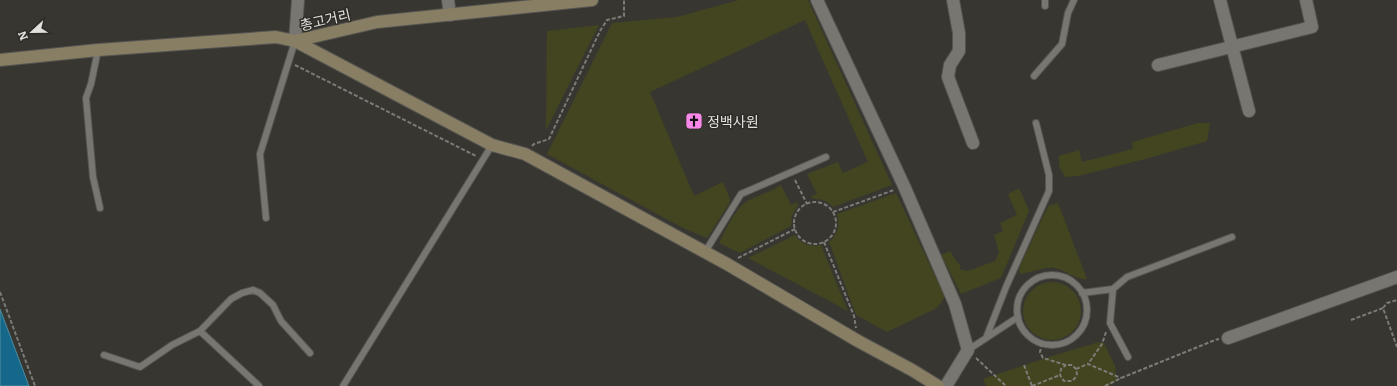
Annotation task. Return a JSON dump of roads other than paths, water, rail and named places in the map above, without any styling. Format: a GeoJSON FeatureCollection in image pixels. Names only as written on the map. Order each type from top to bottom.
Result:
{"type":"FeatureCollection","features":[{"type":"Feature","properties":{"kind":"street"},"geometry":{"type":"LineString","coordinates":[[298,0],[295,41],[492,145],[525,154],[727,264],[938,386]]}},
{"type":"Feature","properties":{"kind":"street"},"geometry":{"type":"LineString","coordinates":[[448,0],[450,15]]}},
{"type":"Feature","properties":{"kind":"street","name":"총고거리"},"geometry":{"type":"LineString","coordinates":[[0,60],[98,50],[276,37],[295,41],[377,22],[592,0]]}},
{"type":"Feature","properties":{"kind":"street"},"geometry":{"type":"LineString","coordinates":[[817,0],[904,186],[955,304],[968,350],[946,386]]}},
{"type":"Feature","properties":{"kind":"street"},"geometry":{"type":"LineString","coordinates":[[953,0],[960,33],[959,51],[950,65],[948,77],[973,143]]}},
{"type":"Feature","properties":{"kind":"street"},"geometry":{"type":"LineString","coordinates":[[1220,0],[1249,111]]}},
{"type":"Feature","properties":{"kind":"street"},"geometry":{"type":"LineString","coordinates":[[1158,65],[1312,27],[1306,0]]}},
{"type":"Feature","properties":{"kind":"street"},"geometry":{"type":"LineString","coordinates":[[1228,338],[1397,277]]}},
{"type":"Feature","properties":{"kind":"lane"},"geometry":{"type":"LineString","coordinates":[[1034,76],[1062,44],[1068,13],[1074,0]]}},
{"type":"Feature","properties":{"kind":"lane"},"geometry":{"type":"LineString","coordinates":[[266,218],[260,154],[295,41]]}},
{"type":"Feature","properties":{"kind":"lane"},"geometry":{"type":"LineString","coordinates":[[98,50],[91,84],[86,98],[93,177],[100,208]]}},
{"type":"Feature","properties":{"kind":"lane"},"geometry":{"type":"LineString","coordinates":[[986,338],[1006,287],[1049,191],[1049,175],[1036,124]]}},
{"type":"Feature","properties":{"kind":"lane"},"geometry":{"type":"LineString","coordinates":[[343,386],[492,145]]}},
{"type":"Feature","properties":{"kind":"lane"},"geometry":{"type":"LineString","coordinates":[[705,252],[741,194],[826,157]]}},
{"type":"Feature","properties":{"kind":"lane"},"geometry":{"type":"LineString","coordinates":[[1082,293],[1113,289],[1127,277],[1232,237]]}},
{"type":"Feature","properties":{"kind":"lane"},"geometry":{"type":"LineString","coordinates":[[1049,276],[1063,278],[1076,285],[1086,302],[1087,313],[1085,323],[1080,332],[1072,339],[1064,343],[1053,345],[1035,340],[1027,334],[1021,326],[1018,317],[1017,307],[1024,289],[1031,282],[1049,276]]}},
{"type":"Feature","properties":{"kind":"lane"},"geometry":{"type":"LineString","coordinates":[[1113,289],[1110,322],[1128,357]]}},
{"type":"Feature","properties":{"kind":"lane"},"geometry":{"type":"LineString","coordinates":[[104,355],[140,367],[172,345],[200,331],[231,298],[253,290],[260,293],[272,305],[281,321],[310,352]]}},
{"type":"Feature","properties":{"kind":"lane"},"geometry":{"type":"LineString","coordinates":[[968,350],[1018,317]]}},
{"type":"Feature","properties":{"kind":"lane"},"geometry":{"type":"LineString","coordinates":[[200,331],[259,386]]}},
{"type":"Feature","properties":{"kind":"water"},"geometry":{"type":"Polygon","coordinates":[[[0,309],[29,386],[0,386],[0,309]]]}},
{"type":"Feature","properties":{"kind":"place","name":"정백사원"},"geometry":{"type":"Point","coordinates":[694,121]}}]}
